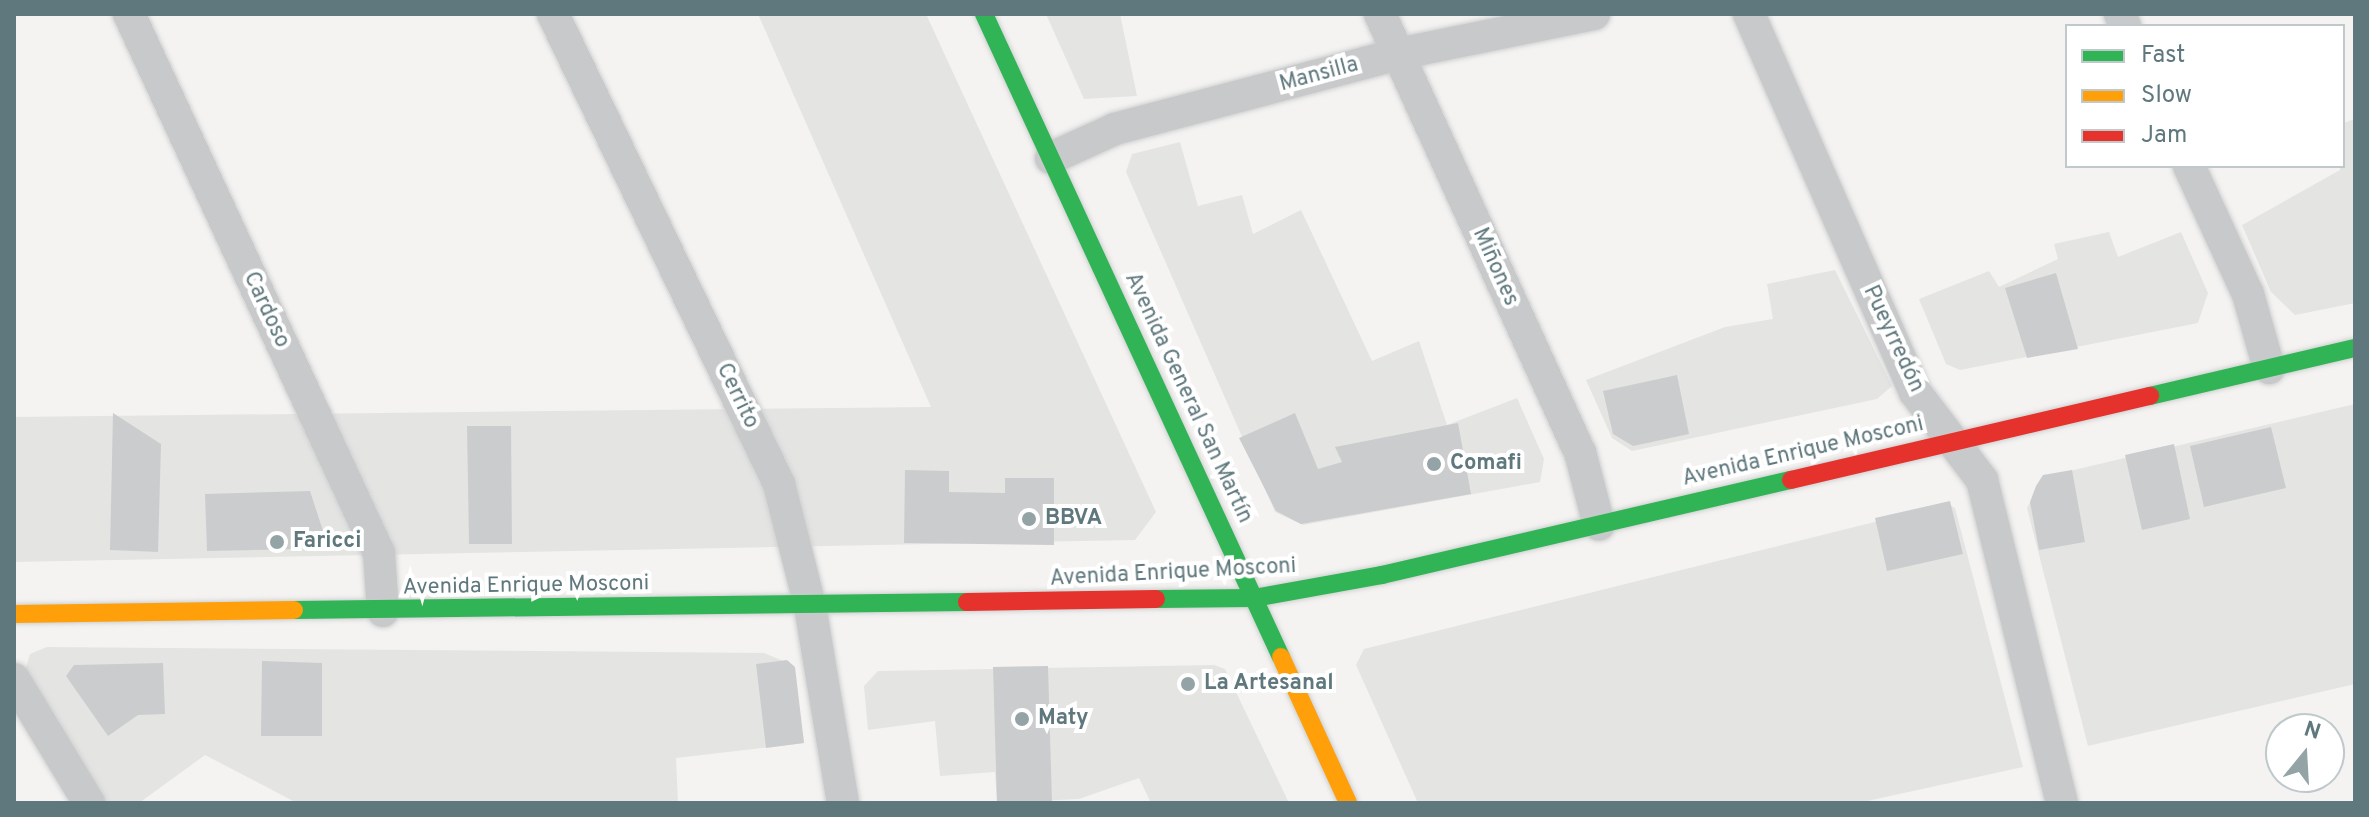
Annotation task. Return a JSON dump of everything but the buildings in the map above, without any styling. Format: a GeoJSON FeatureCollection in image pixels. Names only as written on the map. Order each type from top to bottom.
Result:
{"type":"FeatureCollection","features":[{"type":"Feature","properties":{"kind":"main road","name":"Avenida General San Martín"},"geometry":{"type":"LineString","coordinates":[[984,14],[1348,803]]}},
{"type":"Feature","properties":{"kind":"main road","name":"Avenida Enrique Mosconi"},"geometry":{"type":"LineString","coordinates":[[14,614],[1254,598],[1599,525],[2355,348]]}},
{"type":"Feature","properties":{"kind":"street","name":"Cardoso"},"geometry":{"type":"LineString","coordinates":[[129,14],[379,553],[383,611]]}},
{"type":"Feature","properties":{"kind":"street","name":"Cerrito"},"geometry":{"type":"LineString","coordinates":[[553,14],[779,484],[810,606],[843,803]]}},
{"type":"Feature","properties":{"kind":"street","name":"Miñones"},"geometry":{"type":"LineString","coordinates":[[1380,14],[1580,452],[1599,525]]}},
{"type":"Feature","properties":{"kind":"street","name":"Mansilla"},"geometry":{"type":"LineString","coordinates":[[1051,158],[1115,129],[1398,54],[1594,14]]}},
{"type":"Feature","properties":{"kind":"street","name":"Pueyrredón"},"geometry":{"type":"LineString","coordinates":[[1749,14],[1915,392],[1982,480],[2062,803]]}},
{"type":"Feature","properties":{"kind":"street"},"geometry":{"type":"LineString","coordinates":[[2190,168],[2248,294],[2269,368]]}},
{"type":"Feature","properties":{"kind":"street"},"geometry":{"type":"LineString","coordinates":[[14,679],[89,803]]}},
{"type":"Feature","properties":{"kind":"shaded area"},"geometry":{"type":"Polygon","coordinates":[[[758,14],[926,14],[1156,512],[1135,540],[14,562],[14,417],[931,407],[758,14]]]}},
{"type":"Feature","properties":{"kind":"shaded area"},"geometry":{"type":"Polygon","coordinates":[[[1046,14],[1120,14],[1137,96],[1084,99],[1046,14]]]}},
{"type":"Feature","properties":{"kind":"shaded area"},"geometry":{"type":"Polygon","coordinates":[[[2355,119],[2355,303],[2295,315],[2271,292],[2242,225],[2345,168],[2345,122],[2355,119]]]}},
{"type":"Feature","properties":{"kind":"shaded area"},"geometry":{"type":"Polygon","coordinates":[[[1180,142],[1198,206],[1242,195],[1253,234],[1301,210],[1372,361],[1419,341],[1447,425],[1517,398],[1544,459],[1540,482],[1303,525],[1275,512],[1126,172],[1132,154],[1180,142]]]}},
{"type":"Feature","properties":{"kind":"shaded area"},"geometry":{"type":"Polygon","coordinates":[[[2109,232],[2118,257],[2181,232],[2208,293],[2198,323],[1960,370],[1946,364],[1919,299],[1989,271],[1999,287],[2058,259],[2054,244],[2109,232]]]}},
{"type":"Feature","properties":{"kind":"shaded area"},"geometry":{"type":"Polygon","coordinates":[[[1835,270],[1892,386],[1877,399],[1632,451],[1612,438],[1586,380],[1725,327],[1773,319],[1767,284],[1835,270]]]}},
{"type":"Feature","properties":{"kind":"shaded area"},"geometry":{"type":"Polygon","coordinates":[[[2355,404],[2355,684],[2088,746],[2027,508],[2044,477],[2355,404]]]}},
{"type":"Feature","properties":{"kind":"shaded area"},"geometry":{"type":"Polygon","coordinates":[[[1947,504],[1955,508],[2023,767],[1858,803],[1418,803],[1356,665],[1364,649],[1947,504]]]}},
{"type":"Feature","properties":{"kind":"shaded area"},"geometry":{"type":"Polygon","coordinates":[[[47,647],[764,653],[793,665],[804,743],[676,758],[678,803],[297,803],[205,755],[139,803],[102,803],[25,671],[30,654],[47,647]]]}},
{"type":"Feature","properties":{"kind":"shaded area"},"geometry":{"type":"Polygon","coordinates":[[[1214,665],[1225,669],[1289,803],[1151,803],[1139,778],[1079,799],[997,803],[995,772],[940,776],[935,721],[868,730],[864,686],[878,671],[1214,665]]]}},
{"type":"Feature","properties":{"kind":"traffic: fast"},"geometry":{"type":"LineString","coordinates":[[984,14],[1281,657]]}},
{"type":"Feature","properties":{"kind":"traffic: fast"},"geometry":{"type":"LineString","coordinates":[[2150,396],[2355,348]]}},
{"type":"Feature","properties":{"kind":"traffic: fast"},"geometry":{"type":"LineString","coordinates":[[1156,599],[1254,598],[1382,575],[1791,480]]}},
{"type":"Feature","properties":{"kind":"traffic: fast"},"geometry":{"type":"LineString","coordinates":[[294,610],[967,602]]}},
{"type":"Feature","properties":{"kind":"traffic: slow"},"geometry":{"type":"LineString","coordinates":[[14,614],[294,610]]}},
{"type":"Feature","properties":{"kind":"traffic: slow"},"geometry":{"type":"LineString","coordinates":[[1281,657],[1348,803]]}},
{"type":"Feature","properties":{"kind":"traffic: jam"},"geometry":{"type":"LineString","coordinates":[[1791,480],[2150,396]]}},
{"type":"Feature","properties":{"kind":"traffic: jam"},"geometry":{"type":"LineString","coordinates":[[967,602],[1156,599]]}},
{"type":"Feature","properties":{"kind":"place","name":"Comafi"},"geometry":{"type":"Point","coordinates":[1434,464]}},
{"type":"Feature","properties":{"kind":"place","name":"BBVA"},"geometry":{"type":"Point","coordinates":[1029,519]}},
{"type":"Feature","properties":{"kind":"place","name":"Faricci"},"geometry":{"type":"Point","coordinates":[277,542]}},
{"type":"Feature","properties":{"kind":"place","name":"La Artesanal"},"geometry":{"type":"Point","coordinates":[1188,684]}},
{"type":"Feature","properties":{"kind":"place","name":"Maty"},"geometry":{"type":"Point","coordinates":[1022,719]}}]}
